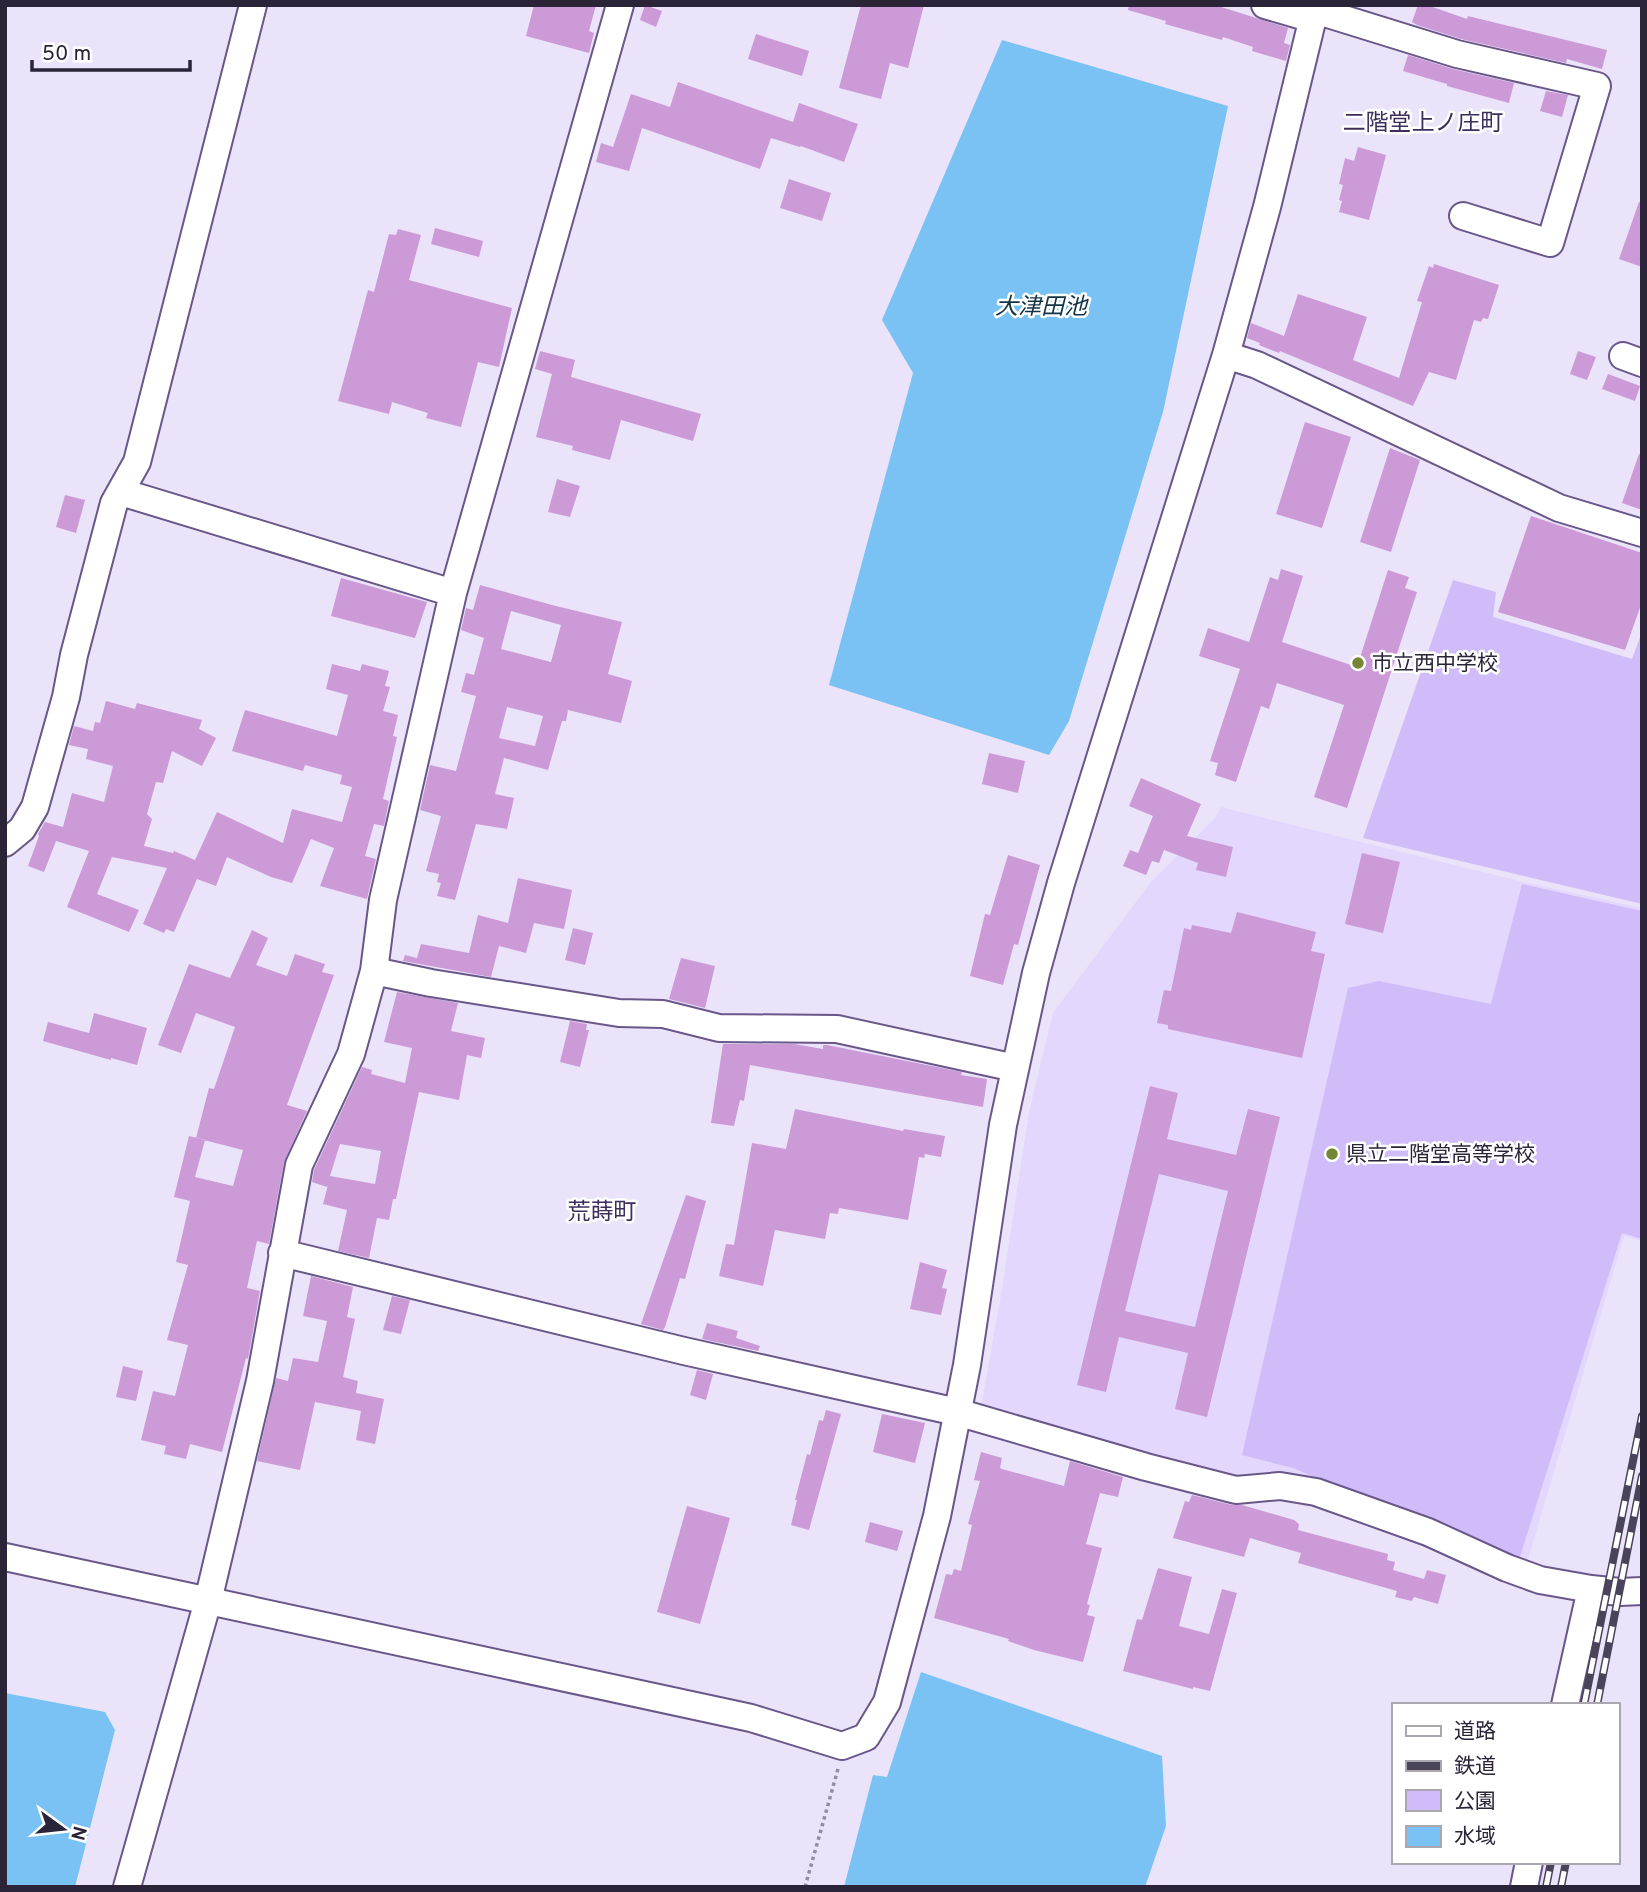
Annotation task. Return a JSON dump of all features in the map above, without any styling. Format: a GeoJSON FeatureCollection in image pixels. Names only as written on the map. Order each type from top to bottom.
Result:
{"type":"FeatureCollection","features":[{"type":"Feature","properties":{"kind":"street"},"geometry":{"type":"LineString","coordinates":[[5,843],[22,830],[35,807],[66,697],[74,655],[114,503],[138,462],[253,5]]}},
{"type":"Feature","properties":{"kind":"street"},"geometry":{"type":"LineString","coordinates":[[127,1887],[208,1601],[260,1381],[299,1165],[351,1054],[374,971],[383,900],[453,593],[620,5]]}},
{"type":"Feature","properties":{"kind":"street"},"geometry":{"type":"LineString","coordinates":[[1265,5],[1314,11],[1457,54],[1597,86],[1550,243],[1463,216]]}},
{"type":"Feature","properties":{"kind":"street"},"geometry":{"type":"LineString","coordinates":[[5,1557],[751,1718],[842,1746],[866,1737],[887,1702],[937,1516],[967,1365],[1003,1125],[1036,973],[1061,883],[1227,355],[1267,207],[1314,11]]}},
{"type":"Feature","properties":{"kind":"street"},"geometry":{"type":"LineString","coordinates":[[1227,355],[1257,365],[1559,508],[1642,533]]}},
{"type":"Feature","properties":{"kind":"street"},"geometry":{"type":"LineString","coordinates":[[121,492],[453,593]]}},
{"type":"Feature","properties":{"kind":"street"},"geometry":{"type":"LineString","coordinates":[[374,971],[431,983],[607,1011],[663,1014],[719,1028],[837,1029],[1015,1068]]}},
{"type":"Feature","properties":{"kind":"street"},"geometry":{"type":"LineString","coordinates":[[282,1253],[671,1348],[957,1412],[1236,1490],[1280,1486],[1316,1492],[1428,1532],[1540,1580],[1620,1592],[1640,1582]]}},
{"type":"Feature","properties":{"kind":"street"},"geometry":{"type":"LineString","coordinates":[[1565,1703],[1591,1589]]}},
{"type":"Feature","properties":{"kind":"street"},"geometry":{"type":"LineString","coordinates":[[1524,1887],[1530,1864]]}},
{"type":"Feature","properties":{"kind":"path"},"geometry":{"type":"LineString","coordinates":[[805,1887],[842,1746]]}},
{"type":"Feature","properties":{"kind":"shaded area","name":"県立二階堂高等学校"},"geometry":{"type":"Polygon","coordinates":[[[1221,807],[1523,882],[1642,908],[1642,1241],[1624,1236],[1525,1569],[1464,1542],[1214,1480],[980,1413],[1029,1112],[1053,1013],[1151,882],[1214,819],[1221,807]]]}},
{"type":"Feature","properties":{"kind":"green space"},"geometry":{"type":"Polygon","coordinates":[[[1453,580],[1496,592],[1493,617],[1632,659],[1642,632],[1642,904],[1363,838],[1453,580]]]}},
{"type":"Feature","properties":{"kind":"green space"},"geometry":{"type":"Polygon","coordinates":[[[1522,884],[1642,911],[1642,1239],[1622,1233],[1518,1563],[1293,1468],[1242,1455],[1348,988],[1379,981],[1491,1004],[1522,884]]]}},
{"type":"Feature","properties":{"kind":"water","name":"大津田池"},"geometry":{"type":"Polygon","coordinates":[[[1002,40],[1228,106],[1163,412],[1069,721],[1049,755],[829,685],[913,373],[882,320],[1002,40]]]}},
{"type":"Feature","properties":{"kind":"water"},"geometry":{"type":"Polygon","coordinates":[[[921,1672],[1162,1756],[1166,1826],[1145,1887],[844,1887],[873,1775],[887,1777],[921,1672]]]}},
{"type":"Feature","properties":{"kind":"water"},"geometry":{"type":"Polygon","coordinates":[[[5,1693],[105,1712],[115,1730],[75,1887],[5,1887],[5,1693]]]}},
{"type":"Feature","properties":{"kind":"building"},"geometry":{"type":"Polygon","coordinates":[[[534,5],[596,5],[589,31],[594,33],[589,53],[526,36],[534,5]]]}},
{"type":"Feature","properties":{"kind":"building"},"geometry":{"type":"Polygon","coordinates":[[[645,5],[662,11],[656,27],[640,20],[645,5]]]}},
{"type":"Feature","properties":{"kind":"building"},"geometry":{"type":"Polygon","coordinates":[[[861,5],[924,5],[908,68],[890,63],[881,99],[839,88],[861,5]]]}},
{"type":"Feature","properties":{"kind":"building"},"geometry":{"type":"Polygon","coordinates":[[[1129,5],[1215,5],[1288,28],[1284,43],[1290,45],[1286,61],[1252,51],[1253,47],[1223,37],[1222,40],[1165,24],[1166,21],[1128,10],[1129,5]]]}},
{"type":"Feature","properties":{"kind":"building"},"geometry":{"type":"Polygon","coordinates":[[[1418,5],[1427,5],[1467,19],[1468,16],[1607,50],[1602,69],[1567,59],[1566,63],[1461,39],[1417,25],[1412,22],[1418,5]]]}},
{"type":"Feature","properties":{"kind":"building"},"geometry":{"type":"Polygon","coordinates":[[[756,34],[809,51],[802,76],[748,59],[756,34]]]}},
{"type":"Feature","properties":{"kind":"building"},"geometry":{"type":"Polygon","coordinates":[[[1408,55],[1514,83],[1509,103],[1403,71],[1408,55]]]}},
{"type":"Feature","properties":{"kind":"building"},"geometry":{"type":"Polygon","coordinates":[[[678,82],[793,122],[799,103],[858,124],[844,162],[771,138],[760,169],[642,128],[629,171],[596,162],[601,143],[613,147],[631,94],[670,107],[678,82]]]}},
{"type":"Feature","properties":{"kind":"building"},"geometry":{"type":"Polygon","coordinates":[[[1546,91],[1568,95],[1562,117],[1540,111],[1546,91]]]}},
{"type":"Feature","properties":{"kind":"building"},"geometry":{"type":"Polygon","coordinates":[[[1358,147],[1386,155],[1369,220],[1339,212],[1343,185],[1339,184],[1345,158],[1354,161],[1358,147]]]}},
{"type":"Feature","properties":{"kind":"building"},"geometry":{"type":"Polygon","coordinates":[[[789,179],[831,193],[822,221],[780,208],[789,179]]]}},
{"type":"Feature","properties":{"kind":"building"},"geometry":{"type":"Polygon","coordinates":[[[1639,202],[1642,203],[1642,267],[1619,259],[1639,202]]]}},
{"type":"Feature","properties":{"kind":"building"},"geometry":{"type":"Polygon","coordinates":[[[435,228],[483,241],[479,257],[431,244],[435,228]]]}},
{"type":"Feature","properties":{"kind":"building"},"geometry":{"type":"Polygon","coordinates":[[[398,229],[421,235],[409,280],[512,308],[499,367],[478,362],[461,427],[426,418],[428,413],[392,402],[389,414],[338,401],[368,290],[374,292],[389,234],[396,235],[398,229]]]}},
{"type":"Feature","properties":{"kind":"building"},"geometry":{"type":"Polygon","coordinates":[[[1434,264],[1499,285],[1488,319],[1483,318],[1481,322],[1474,320],[1456,380],[1429,372],[1413,406],[1247,338],[1251,323],[1284,336],[1298,294],[1367,317],[1353,360],[1399,378],[1422,302],[1417,301],[1429,266],[1433,268],[1434,264]]]}},
{"type":"Feature","properties":{"kind":"building"},"geometry":{"type":"Polygon","coordinates":[[[540,351],[575,360],[571,377],[701,414],[693,441],[621,420],[610,460],[572,450],[573,446],[536,437],[552,374],[535,369],[540,351]]]}},
{"type":"Feature","properties":{"kind":"building"},"geometry":{"type":"Polygon","coordinates":[[[1578,351],[1596,357],[1587,380],[1570,374],[1578,351]]]}},
{"type":"Feature","properties":{"kind":"building"},"geometry":{"type":"Polygon","coordinates":[[[1608,374],[1640,386],[1635,401],[1602,389],[1608,374]]]}},
{"type":"Feature","properties":{"kind":"building"},"geometry":{"type":"Polygon","coordinates":[[[1305,422],[1351,437],[1322,528],[1276,514],[1305,422]]]}},
{"type":"Feature","properties":{"kind":"building"},"geometry":{"type":"Polygon","coordinates":[[[1390,448],[1420,460],[1391,552],[1360,542],[1390,448]]]}},
{"type":"Feature","properties":{"kind":"building"},"geometry":{"type":"Polygon","coordinates":[[[1639,454],[1642,454],[1642,510],[1622,503],[1639,454]]]}},
{"type":"Feature","properties":{"kind":"building"},"geometry":{"type":"Polygon","coordinates":[[[557,479],[580,486],[570,517],[548,512],[557,479]]]}},
{"type":"Feature","properties":{"kind":"building"},"geometry":{"type":"Polygon","coordinates":[[[65,495],[85,500],[76,533],[56,527],[65,495]]]}},
{"type":"Feature","properties":{"kind":"building"},"geometry":{"type":"Polygon","coordinates":[[[1531,516],[1642,553],[1642,602],[1625,650],[1498,612],[1531,516]]]}},
{"type":"Feature","properties":{"kind":"building"},"geometry":{"type":"Polygon","coordinates":[[[1281,569],[1303,576],[1282,642],[1357,667],[1388,570],[1409,577],[1405,588],[1417,592],[1347,808],[1314,797],[1344,705],[1277,683],[1269,709],[1261,706],[1236,782],[1215,775],[1218,763],[1210,761],[1240,669],[1199,656],[1208,628],[1249,642],[1270,577],[1278,580],[1281,569]]]}},
{"type":"Feature","properties":{"kind":"building"},"geometry":{"type":"Polygon","coordinates":[[[341,578],[427,602],[415,638],[331,616],[341,578]]]}},
{"type":"Feature","properties":{"kind":"building"},"geometry":{"type":"Polygon","coordinates":[[[480,585],[622,622],[608,674],[632,681],[621,723],[568,710],[566,721],[562,721],[548,770],[504,758],[495,794],[514,798],[507,829],[476,824],[455,900],[437,896],[441,883],[437,882],[439,874],[426,871],[441,816],[420,810],[430,765],[456,771],[476,696],[461,692],[466,673],[474,675],[484,638],[461,630],[466,608],[473,610],[480,585]],[[511,611],[501,649],[551,662],[561,625],[511,611]],[[507,707],[499,738],[535,746],[543,716],[507,707]]]}},
{"type":"Feature","properties":{"kind":"building"},"geometry":{"type":"Polygon","coordinates":[[[332,664],[360,671],[362,664],[389,671],[385,686],[390,687],[383,711],[398,715],[393,736],[397,737],[383,799],[389,801],[384,826],[374,824],[365,856],[376,859],[367,899],[320,886],[334,848],[311,839],[292,883],[271,877],[227,857],[216,886],[197,879],[174,932],[166,929],[164,933],[143,924],[167,868],[112,857],[97,894],[139,910],[129,932],[67,907],[89,851],[56,841],[44,872],[28,866],[38,834],[45,822],[63,827],[72,793],[104,802],[113,766],[86,759],[88,749],[69,745],[74,726],[93,731],[95,722],[100,723],[106,701],[135,709],[137,703],[202,720],[199,729],[216,738],[202,766],[172,751],[163,783],[156,782],[147,814],[152,819],[144,846],[173,853],[174,851],[195,860],[217,812],[283,843],[292,809],[342,822],[352,787],[340,784],[342,775],[305,765],[303,771],[232,751],[245,710],[337,736],[348,695],[326,689],[332,664]]]}},
{"type":"Feature","properties":{"kind":"building"},"geometry":{"type":"Polygon","coordinates":[[[989,753],[1025,761],[1018,793],[982,784],[989,753]]]}},
{"type":"Feature","properties":{"kind":"building"},"geometry":{"type":"Polygon","coordinates":[[[1141,778],[1201,804],[1187,836],[1233,847],[1226,877],[1196,870],[1198,863],[1164,850],[1159,863],[1152,861],[1146,875],[1123,866],[1130,850],[1138,853],[1153,816],[1129,806],[1141,778]]]}},
{"type":"Feature","properties":{"kind":"building"},"geometry":{"type":"Polygon","coordinates":[[[1362,853],[1400,862],[1383,933],[1345,924],[1362,853]]]}},
{"type":"Feature","properties":{"kind":"building"},"geometry":{"type":"Polygon","coordinates":[[[1008,855],[1040,865],[1018,945],[1014,944],[1003,985],[970,976],[985,914],[990,915],[1008,855]]]}},
{"type":"Feature","properties":{"kind":"building"},"geometry":{"type":"Polygon","coordinates":[[[518,878],[572,890],[564,929],[534,923],[526,953],[499,946],[491,977],[403,961],[405,955],[417,958],[421,944],[469,953],[478,915],[508,923],[518,878]]]}},
{"type":"Feature","properties":{"kind":"building"},"geometry":{"type":"Polygon","coordinates":[[[1237,912],[1316,932],[1311,951],[1325,954],[1302,1058],[1168,1029],[1168,1025],[1157,1023],[1164,990],[1171,991],[1184,928],[1191,930],[1192,925],[1231,933],[1237,912]]]}},
{"type":"Feature","properties":{"kind":"building"},"geometry":{"type":"Polygon","coordinates":[[[573,928],[593,933],[585,965],[565,960],[573,928]]]}},
{"type":"Feature","properties":{"kind":"building"},"geometry":{"type":"Polygon","coordinates":[[[252,930],[268,938],[256,965],[287,976],[295,954],[325,964],[322,972],[334,975],[287,1105],[307,1111],[284,1162],[269,1244],[257,1241],[247,1288],[260,1291],[248,1359],[246,1358],[222,1452],[190,1444],[186,1459],[164,1454],[166,1446],[141,1440],[153,1391],[175,1396],[188,1345],[167,1340],[188,1265],[176,1262],[190,1201],[174,1197],[189,1136],[196,1138],[209,1088],[214,1089],[235,1027],[196,1013],[181,1053],[158,1045],[189,964],[230,978],[252,930]],[[205,1140],[195,1177],[233,1186],[243,1150],[205,1140]]]}},
{"type":"Feature","properties":{"kind":"building"},"geometry":{"type":"Polygon","coordinates":[[[681,958],[715,966],[705,1008],[669,999],[681,958]]]}},
{"type":"Feature","properties":{"kind":"building"},"geometry":{"type":"Polygon","coordinates":[[[397,992],[458,1003],[451,1031],[485,1038],[481,1058],[467,1055],[459,1100],[419,1092],[396,1199],[393,1199],[389,1220],[377,1218],[369,1258],[338,1251],[347,1210],[323,1204],[328,1185],[327,1187],[312,1182],[314,1170],[362,1067],[372,1070],[371,1074],[405,1083],[412,1048],[384,1042],[397,992]],[[340,1144],[330,1176],[375,1184],[381,1151],[340,1144]]]}},
{"type":"Feature","properties":{"kind":"building"},"geometry":{"type":"Polygon","coordinates":[[[94,1013],[147,1028],[137,1065],[43,1041],[48,1022],[89,1033],[94,1013]]]}},
{"type":"Feature","properties":{"kind":"building"},"geometry":{"type":"Polygon","coordinates":[[[570,1021],[587,1024],[586,1030],[589,1030],[580,1067],[560,1062],[570,1021]]]}},
{"type":"Feature","properties":{"kind":"building"},"geometry":{"type":"Polygon","coordinates":[[[723,1044],[794,1044],[823,1049],[823,1045],[827,1045],[962,1072],[961,1075],[987,1079],[983,1107],[750,1065],[744,1101],[740,1100],[734,1126],[711,1123],[723,1044]]]}},
{"type":"Feature","properties":{"kind":"building"},"geometry":{"type":"Polygon","coordinates":[[[1150,1086],[1178,1093],[1167,1139],[1236,1155],[1248,1109],[1280,1117],[1207,1417],[1175,1409],[1188,1353],[1119,1337],[1106,1392],[1077,1385],[1150,1086]],[[1159,1174],[1125,1311],[1195,1327],[1228,1191],[1159,1174]]]}},
{"type":"Feature","properties":{"kind":"building"},"geometry":{"type":"Polygon","coordinates":[[[795,1109],[903,1131],[904,1129],[945,1136],[941,1157],[925,1154],[924,1158],[919,1157],[908,1220],[839,1208],[838,1214],[830,1213],[825,1239],[775,1230],[763,1286],[719,1276],[726,1244],[734,1245],[752,1143],[786,1149],[795,1109]]]}},
{"type":"Feature","properties":{"kind":"building"},"geometry":{"type":"Polygon","coordinates":[[[686,1195],[706,1201],[685,1279],[680,1278],[663,1330],[641,1324],[686,1195]]]}},
{"type":"Feature","properties":{"kind":"building"},"geometry":{"type":"Polygon","coordinates":[[[920,1262],[947,1270],[942,1288],[947,1289],[941,1315],[910,1309],[920,1262]]]}},
{"type":"Feature","properties":{"kind":"building"},"geometry":{"type":"Polygon","coordinates":[[[311,1276],[353,1287],[347,1317],[355,1319],[343,1377],[358,1381],[356,1393],[384,1399],[375,1444],[356,1440],[361,1411],[315,1402],[300,1470],[257,1461],[276,1378],[288,1381],[293,1358],[318,1362],[327,1321],[303,1316],[311,1276]]]}},
{"type":"Feature","properties":{"kind":"building"},"geometry":{"type":"Polygon","coordinates":[[[392,1296],[410,1300],[401,1334],[383,1330],[392,1296]]]}},
{"type":"Feature","properties":{"kind":"building"},"geometry":{"type":"Polygon","coordinates":[[[707,1323],[738,1331],[736,1338],[760,1346],[758,1351],[702,1339],[707,1323]]]}},
{"type":"Feature","properties":{"kind":"building"},"geometry":{"type":"Polygon","coordinates":[[[123,1366],[143,1371],[136,1401],[116,1397],[123,1366]]]}},
{"type":"Feature","properties":{"kind":"building"},"geometry":{"type":"Polygon","coordinates":[[[697,1370],[713,1374],[706,1400],[690,1395],[697,1370]]]}},
{"type":"Feature","properties":{"kind":"building"},"geometry":{"type":"Polygon","coordinates":[[[826,1410],[841,1414],[809,1530],[791,1525],[807,1454],[810,1455],[819,1420],[823,1421],[826,1410]]]}},
{"type":"Feature","properties":{"kind":"building"},"geometry":{"type":"Polygon","coordinates":[[[882,1414],[925,1423],[915,1463],[873,1452],[882,1414]]]}},
{"type":"Feature","properties":{"kind":"building"},"geometry":{"type":"Polygon","coordinates":[[[981,1452],[1002,1458],[1002,1469],[1064,1486],[1070,1461],[1123,1477],[1118,1497],[1100,1493],[1086,1544],[1102,1548],[1087,1604],[1090,1605],[1087,1615],[1095,1617],[1083,1662],[1034,1650],[1008,1641],[1009,1639],[934,1618],[946,1574],[952,1575],[954,1569],[961,1571],[972,1525],[968,1524],[980,1481],[974,1480],[981,1452]]]}},
{"type":"Feature","properties":{"kind":"building"},"geometry":{"type":"Polygon","coordinates":[[[1192,1495],[1242,1505],[1294,1520],[1299,1524],[1298,1530],[1388,1554],[1387,1560],[1395,1562],[1393,1570],[1424,1579],[1427,1570],[1446,1575],[1438,1604],[1414,1597],[1412,1601],[1395,1597],[1397,1591],[1298,1563],[1301,1553],[1250,1538],[1244,1557],[1173,1538],[1185,1501],[1189,1502],[1192,1495]]]}},
{"type":"Feature","properties":{"kind":"building"},"geometry":{"type":"Polygon","coordinates":[[[687,1506],[730,1518],[700,1624],[657,1612],[687,1506]]]}},
{"type":"Feature","properties":{"kind":"building"},"geometry":{"type":"Polygon","coordinates":[[[870,1522],[903,1531],[897,1551],[865,1542],[870,1522]]]}},
{"type":"Feature","properties":{"kind":"building"},"geometry":{"type":"Polygon","coordinates":[[[1158,1568],[1192,1577],[1179,1626],[1209,1634],[1222,1589],[1237,1593],[1210,1691],[1123,1671],[1137,1619],[1142,1620],[1158,1568]]]}},
{"type":"Feature","properties":{"kind":"railway"},"geometry":{"type":"LineString","coordinates":[[1584,1703],[1642,1416]]}},
{"type":"Feature","properties":{"kind":"railway"},"geometry":{"type":"LineString","coordinates":[[1597,1703],[1642,1476]]}},
{"type":"Feature","properties":{"kind":"railway"},"geometry":{"type":"LineString","coordinates":[[1546,1887],[1551,1864]]}},
{"type":"Feature","properties":{"kind":"railway"},"geometry":{"type":"LineString","coordinates":[[1561,1887],[1566,1864]]}},
{"type":"Feature","properties":{"kind":"place","name":"市立西中学校"},"geometry":{"type":"Point","coordinates":[1358,663]}},
{"type":"Feature","properties":{"kind":"place","name":"県立二階堂高等学校"},"geometry":{"type":"Point","coordinates":[1332,1154]}},
{"type":"Feature","properties":{"kind":"district","name":"二階堂上ノ庄町"},"geometry":{"type":"Point","coordinates":[1423,122]}},
{"type":"Feature","properties":{"kind":"district","name":"荒蒔町"},"geometry":{"type":"Point","coordinates":[602,1211]}}]}
